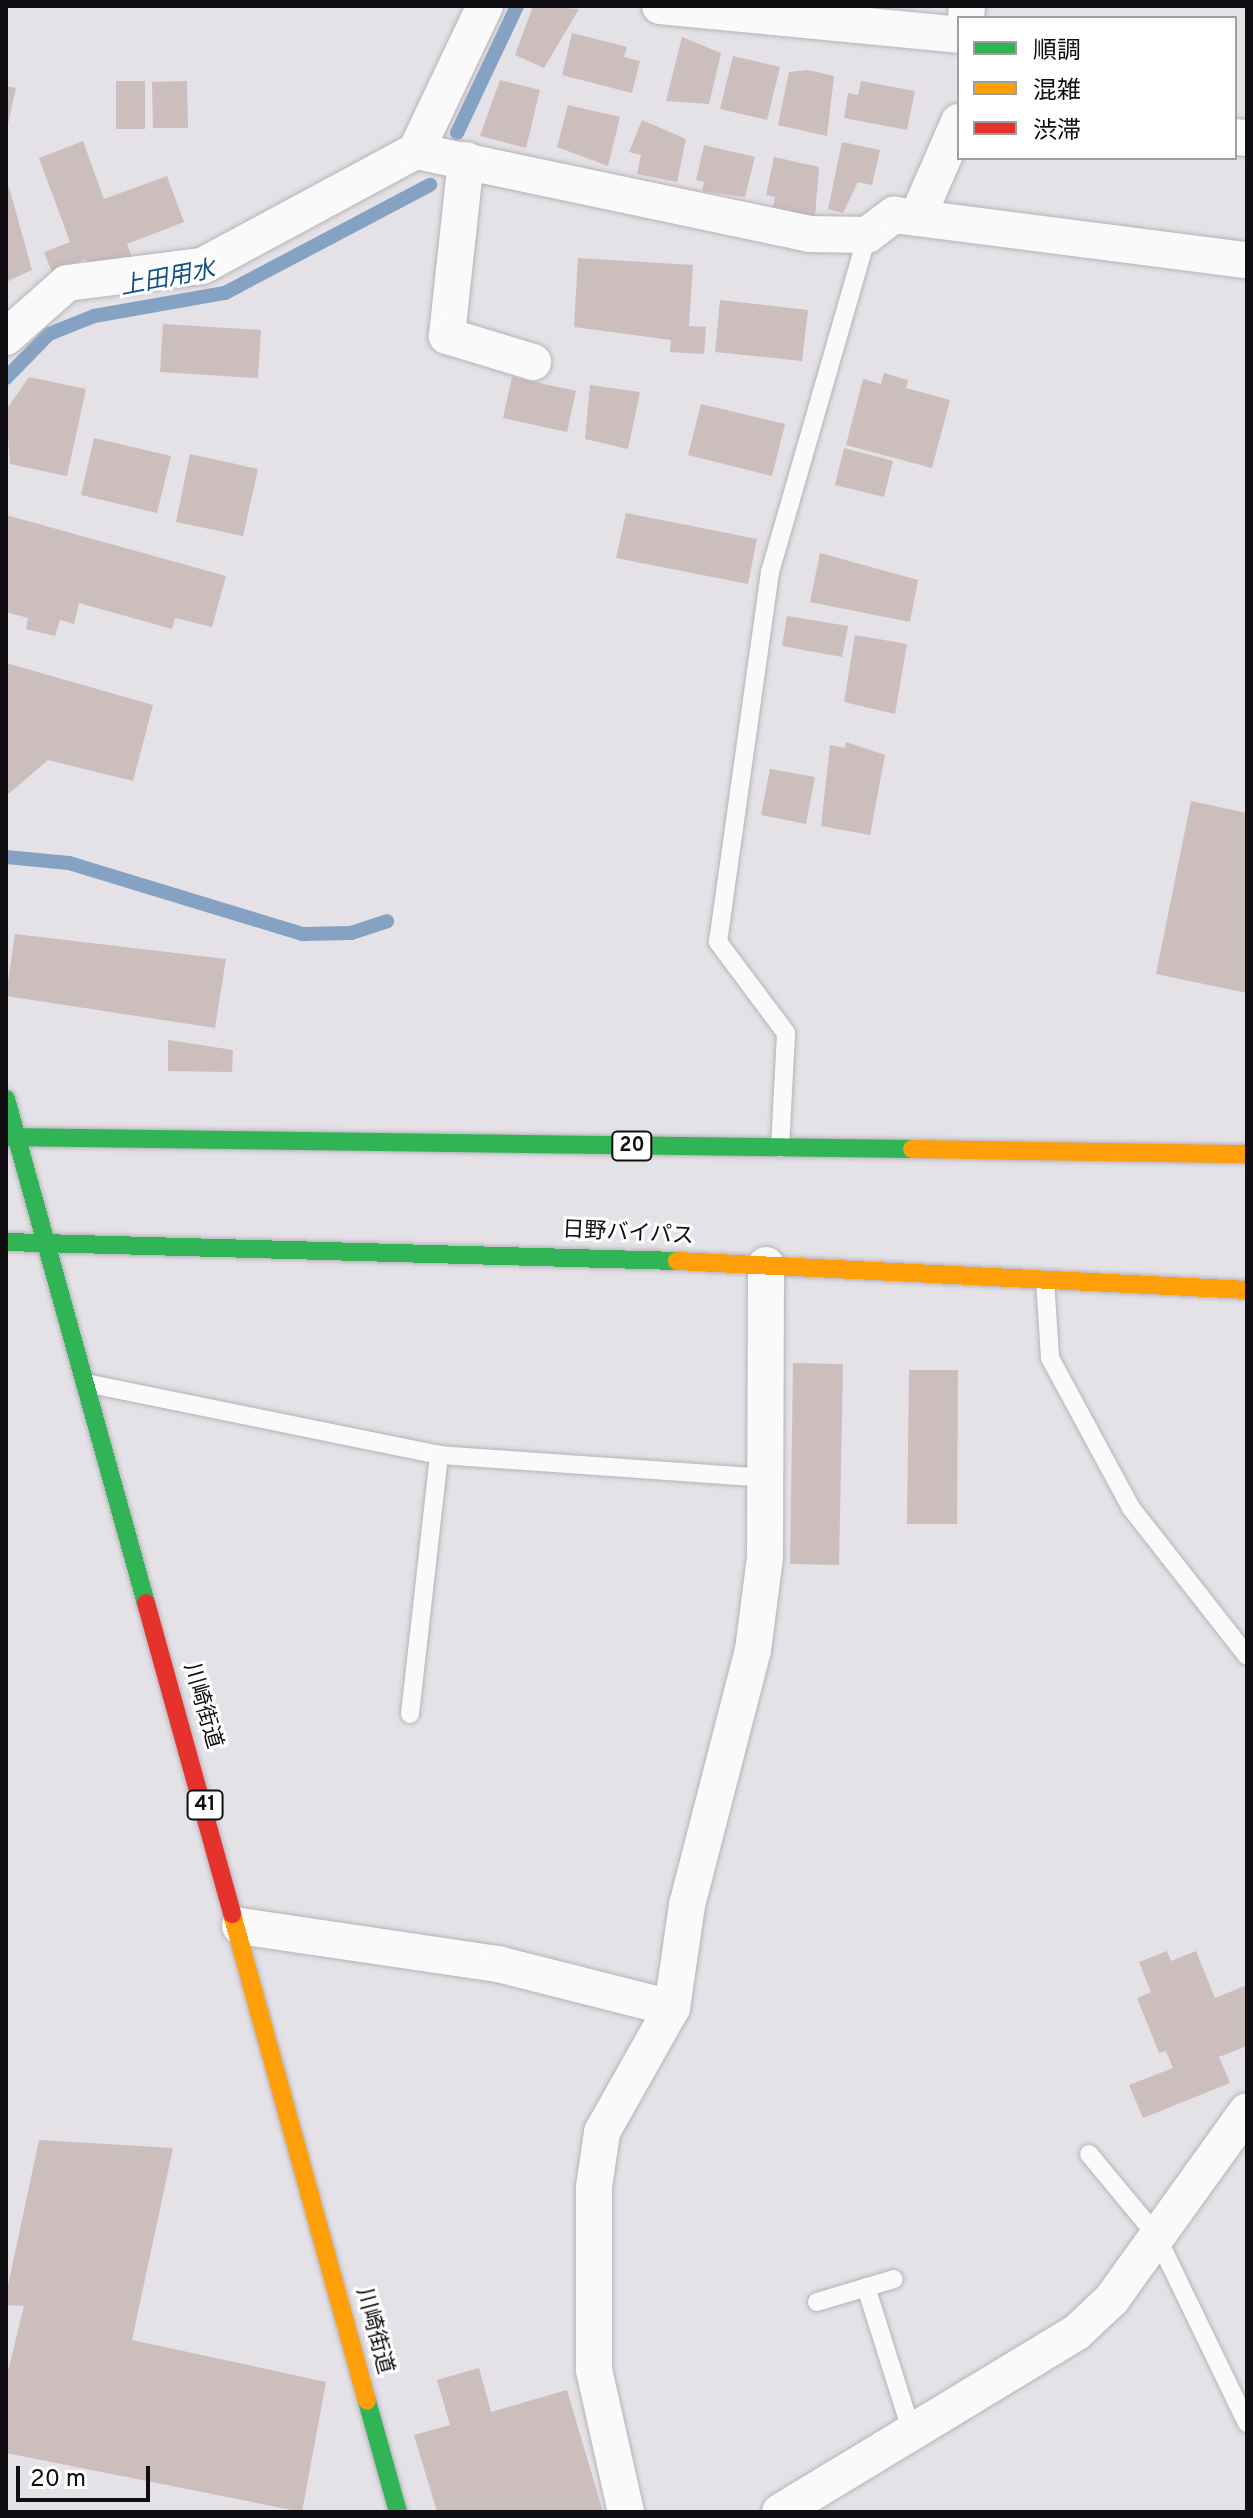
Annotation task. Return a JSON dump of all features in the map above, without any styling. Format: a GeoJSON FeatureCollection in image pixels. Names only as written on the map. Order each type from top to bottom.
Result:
{"type":"FeatureCollection","features":[{"type":"Feature","properties":{"kind":"main road","name":"川崎街道"},"geometry":{"type":"LineString","coordinates":[[6,1099],[12,1137],[47,1242],[240,1926],[398,2512]]}},
{"type":"Feature","properties":{"kind":"main road","name":"20"},"geometry":{"type":"LineString","coordinates":[[12,1137],[1247,1154]]}},
{"type":"Feature","properties":{"kind":"main road","name":"日野バイパス"},"geometry":{"type":"LineString","coordinates":[[6,1242],[471,1250],[1247,1290]]}},
{"type":"Feature","properties":{"kind":"street"},"geometry":{"type":"LineString","coordinates":[[6,337],[67,283],[202,266],[416,151],[485,6]]}},
{"type":"Feature","properties":{"kind":"street"},"geometry":{"type":"LineString","coordinates":[[660,6],[957,35]]}},
{"type":"Feature","properties":{"kind":"street"},"geometry":{"type":"LineString","coordinates":[[917,218],[957,127]]}},
{"type":"Feature","properties":{"kind":"street"},"geometry":{"type":"LineString","coordinates":[[416,151],[809,234],[867,235],[894,215],[1247,260]]}},
{"type":"Feature","properties":{"kind":"street"},"geometry":{"type":"LineString","coordinates":[[466,160],[447,336],[533,362]]}},
{"type":"Feature","properties":{"kind":"street"},"geometry":{"type":"LineString","coordinates":[[626,2512],[594,2370],[594,2187],[602,2132],[672,2008],[687,1905],[753,1650],[765,1478],[766,1265]]}},
{"type":"Feature","properties":{"kind":"street"},"geometry":{"type":"LineString","coordinates":[[240,1926],[498,1964],[672,2008]]}},
{"type":"Feature","properties":{"kind":"street"},"geometry":{"type":"LineString","coordinates":[[780,2512],[913,2436],[1077,2332],[1112,2299],[1247,2111]]}},
{"type":"Feature","properties":{"kind":"lane"},"geometry":{"type":"LineString","coordinates":[[780,1148],[786,1033],[718,942],[770,572],[867,235]]}},
{"type":"Feature","properties":{"kind":"lane"},"geometry":{"type":"LineString","coordinates":[[1045,1279],[1050,1358],[1131,1508],[1247,1656]]}},
{"type":"Feature","properties":{"kind":"lane"},"geometry":{"type":"LineString","coordinates":[[86,1383],[439,1455],[765,1478]]}},
{"type":"Feature","properties":{"kind":"lane"},"geometry":{"type":"LineString","coordinates":[[410,1714],[439,1455]]}},
{"type":"Feature","properties":{"kind":"lane"},"geometry":{"type":"LineString","coordinates":[[1089,2154],[1156,2235],[1247,2423]]}},
{"type":"Feature","properties":{"kind":"lane"},"geometry":{"type":"LineString","coordinates":[[817,2302],[894,2279]]}},
{"type":"Feature","properties":{"kind":"lane"},"geometry":{"type":"LineString","coordinates":[[866,2287],[913,2436]]}},
{"type":"Feature","properties":{"kind":"building"},"geometry":{"type":"Polygon","coordinates":[[[533,6],[579,9],[544,68],[515,55],[533,6]]]}},
{"type":"Feature","properties":{"kind":"building"},"geometry":{"type":"Polygon","coordinates":[[[572,33],[627,47],[624,57],[640,61],[632,93],[562,75],[572,33]]]}},
{"type":"Feature","properties":{"kind":"building"},"geometry":{"type":"Polygon","coordinates":[[[682,37],[721,53],[709,104],[666,101],[682,37]]]}},
{"type":"Feature","properties":{"kind":"building"},"geometry":{"type":"Polygon","coordinates":[[[733,56],[780,67],[767,120],[720,109],[733,56]]]}},
{"type":"Feature","properties":{"kind":"building"},"geometry":{"type":"Polygon","coordinates":[[[808,70],[834,76],[827,136],[778,125],[789,72],[808,70]]]}},
{"type":"Feature","properties":{"kind":"building"},"geometry":{"type":"Polygon","coordinates":[[[500,80],[540,90],[526,148],[480,136],[500,80]]]}},
{"type":"Feature","properties":{"kind":"building"},"geometry":{"type":"Polygon","coordinates":[[[116,81],[145,81],[145,129],[116,129],[116,81]]]}},
{"type":"Feature","properties":{"kind":"building"},"geometry":{"type":"Polygon","coordinates":[[[187,81],[188,128],[153,128],[152,82],[187,81]]]}},
{"type":"Feature","properties":{"kind":"building"},"geometry":{"type":"Polygon","coordinates":[[[861,81],[915,91],[907,130],[844,118],[848,93],[858,95],[861,81]]]}},
{"type":"Feature","properties":{"kind":"building"},"geometry":{"type":"Polygon","coordinates":[[[6,86],[16,88],[7,128],[6,127],[6,86]]]}},
{"type":"Feature","properties":{"kind":"building"},"geometry":{"type":"Polygon","coordinates":[[[568,105],[620,117],[608,166],[557,147],[568,105]]]}},
{"type":"Feature","properties":{"kind":"building"},"geometry":{"type":"Polygon","coordinates":[[[642,120],[686,139],[677,182],[637,174],[641,155],[629,152],[642,120]]]}},
{"type":"Feature","properties":{"kind":"building"},"geometry":{"type":"Polygon","coordinates":[[[83,141],[104,199],[167,176],[184,222],[127,244],[132,258],[90,273],[86,259],[52,272],[44,252],[70,242],[39,158],[83,141]]]}},
{"type":"Feature","properties":{"kind":"building"},"geometry":{"type":"Polygon","coordinates":[[[842,142],[880,150],[872,185],[858,182],[843,213],[828,209],[842,142]]]}},
{"type":"Feature","properties":{"kind":"building"},"geometry":{"type":"Polygon","coordinates":[[[704,145],[755,157],[745,197],[702,191],[704,182],[696,180],[704,145]]]}},
{"type":"Feature","properties":{"kind":"building"},"geometry":{"type":"Polygon","coordinates":[[[774,157],[819,167],[815,217],[773,207],[775,197],[766,195],[774,157]]]}},
{"type":"Feature","properties":{"kind":"building"},"geometry":{"type":"Polygon","coordinates":[[[9,187],[32,270],[6,282],[6,188],[9,187]]]}},
{"type":"Feature","properties":{"kind":"building"},"geometry":{"type":"Polygon","coordinates":[[[578,258],[693,265],[689,326],[706,327],[704,354],[670,352],[671,340],[574,327],[578,258]]]}},
{"type":"Feature","properties":{"kind":"building"},"geometry":{"type":"Polygon","coordinates":[[[720,300],[808,310],[802,361],[715,352],[720,300]]]}},
{"type":"Feature","properties":{"kind":"building"},"geometry":{"type":"Polygon","coordinates":[[[163,324],[261,330],[258,378],[160,372],[163,324]]]}},
{"type":"Feature","properties":{"kind":"building"},"geometry":{"type":"Polygon","coordinates":[[[884,373],[908,380],[906,388],[950,400],[932,468],[846,445],[863,379],[881,384],[884,373]]]}},
{"type":"Feature","properties":{"kind":"building"},"geometry":{"type":"Polygon","coordinates":[[[29,377],[86,389],[67,476],[10,464],[6,410],[29,377]]]}},
{"type":"Feature","properties":{"kind":"building"},"geometry":{"type":"Polygon","coordinates":[[[512,377],[576,391],[567,432],[503,418],[512,377]]]}},
{"type":"Feature","properties":{"kind":"building"},"geometry":{"type":"Polygon","coordinates":[[[590,385],[640,392],[628,449],[585,439],[590,385]]]}},
{"type":"Feature","properties":{"kind":"building"},"geometry":{"type":"Polygon","coordinates":[[[701,404],[785,424],[772,476],[688,455],[701,404]]]}},
{"type":"Feature","properties":{"kind":"building"},"geometry":{"type":"Polygon","coordinates":[[[94,438],[171,456],[157,513],[81,495],[94,438]]]}},
{"type":"Feature","properties":{"kind":"building"},"geometry":{"type":"Polygon","coordinates":[[[844,448],[893,461],[884,497],[835,485],[844,448]]]}},
{"type":"Feature","properties":{"kind":"building"},"geometry":{"type":"Polygon","coordinates":[[[190,454],[258,469],[243,536],[176,522],[190,454]]]}},
{"type":"Feature","properties":{"kind":"building"},"geometry":{"type":"Polygon","coordinates":[[[626,513],[757,539],[748,584],[616,558],[626,513]]]}},
{"type":"Feature","properties":{"kind":"building"},"geometry":{"type":"Polygon","coordinates":[[[6,515],[226,576],[212,627],[175,618],[172,629],[79,603],[74,624],[60,620],[55,636],[26,629],[28,618],[6,612],[6,515]]]}},
{"type":"Feature","properties":{"kind":"building"},"geometry":{"type":"Polygon","coordinates":[[[820,553],[918,580],[910,622],[810,602],[820,553]]]}},
{"type":"Feature","properties":{"kind":"building"},"geometry":{"type":"Polygon","coordinates":[[[787,616],[848,626],[842,657],[782,646],[787,616]]]}},
{"type":"Feature","properties":{"kind":"building"},"geometry":{"type":"Polygon","coordinates":[[[855,635],[907,644],[895,714],[844,702],[855,635]]]}},
{"type":"Feature","properties":{"kind":"building"},"geometry":{"type":"Polygon","coordinates":[[[6,663],[153,705],[133,781],[48,760],[6,796],[6,663]]]}},
{"type":"Feature","properties":{"kind":"building"},"geometry":{"type":"Polygon","coordinates":[[[846,742],[885,755],[870,835],[821,826],[830,745],[845,748],[846,742]]]}},
{"type":"Feature","properties":{"kind":"building"},"geometry":{"type":"Polygon","coordinates":[[[770,769],[815,777],[806,824],[761,815],[770,769]]]}},
{"type":"Feature","properties":{"kind":"building"},"geometry":{"type":"Polygon","coordinates":[[[1191,801],[1247,813],[1247,993],[1156,974],[1191,801]]]}},
{"type":"Feature","properties":{"kind":"building"},"geometry":{"type":"Polygon","coordinates":[[[15,934],[226,959],[215,1028],[6,996],[15,934]]]}},
{"type":"Feature","properties":{"kind":"building"},"geometry":{"type":"Polygon","coordinates":[[[168,1040],[233,1050],[232,1072],[168,1071],[168,1040]]]}},
{"type":"Feature","properties":{"kind":"building"},"geometry":{"type":"Polygon","coordinates":[[[793,1363],[843,1364],[839,1565],[790,1564],[793,1363]]]}},
{"type":"Feature","properties":{"kind":"building"},"geometry":{"type":"Polygon","coordinates":[[[909,1370],[958,1370],[957,1524],[907,1524],[909,1370]]]}},
{"type":"Feature","properties":{"kind":"building"},"geometry":{"type":"Polygon","coordinates":[[[1167,1951],[1171,1961],[1196,1951],[1215,1998],[1247,1985],[1247,2046],[1219,2057],[1230,2083],[1143,2118],[1129,2085],[1173,2068],[1166,2051],[1159,2053],[1137,1998],[1151,1992],[1139,1962],[1167,1951]]]}},
{"type":"Feature","properties":{"kind":"building"},"geometry":{"type":"Polygon","coordinates":[[[39,2140],[173,2148],[132,2340],[326,2382],[302,2512],[6,2453],[6,2379],[24,2306],[6,2305],[6,2295],[39,2140]]]}},
{"type":"Feature","properties":{"kind":"building"},"geometry":{"type":"Polygon","coordinates":[[[479,2368],[491,2412],[567,2390],[603,2512],[437,2512],[414,2435],[450,2425],[437,2380],[479,2368]]]}},
{"type":"Feature","properties":{"kind":"waterway","name":"上田用水"},"geometry":{"type":"LineString","coordinates":[[457,133],[517,6]]}},
{"type":"Feature","properties":{"kind":"waterway","name":"上田用水"},"geometry":{"type":"LineString","coordinates":[[6,378],[49,334],[94,316],[225,293],[430,185]]}},
{"type":"Feature","properties":{"kind":"waterway"},"geometry":{"type":"LineString","coordinates":[[6,857],[69,863],[303,934],[351,933],[387,921]]}},
{"type":"Feature","properties":{"kind":"traffic: fast"},"geometry":{"type":"LineString","coordinates":[[6,1099],[146,1603]]}},
{"type":"Feature","properties":{"kind":"traffic: fast"},"geometry":{"type":"LineString","coordinates":[[6,1137],[912,1149]]}},
{"type":"Feature","properties":{"kind":"traffic: fast"},"geometry":{"type":"LineString","coordinates":[[6,1242],[677,1261]]}},
{"type":"Feature","properties":{"kind":"traffic: fast"},"geometry":{"type":"LineString","coordinates":[[367,2401],[398,2512]]}},
{"type":"Feature","properties":{"kind":"traffic: slow"},"geometry":{"type":"LineString","coordinates":[[912,1149],[1247,1154]]}},
{"type":"Feature","properties":{"kind":"traffic: slow"},"geometry":{"type":"LineString","coordinates":[[677,1261],[1247,1290]]}},
{"type":"Feature","properties":{"kind":"traffic: slow"},"geometry":{"type":"LineString","coordinates":[[232,1914],[367,2401]]}},
{"type":"Feature","properties":{"kind":"traffic: jam"},"geometry":{"type":"LineString","coordinates":[[146,1603],[232,1914]]}}]}
